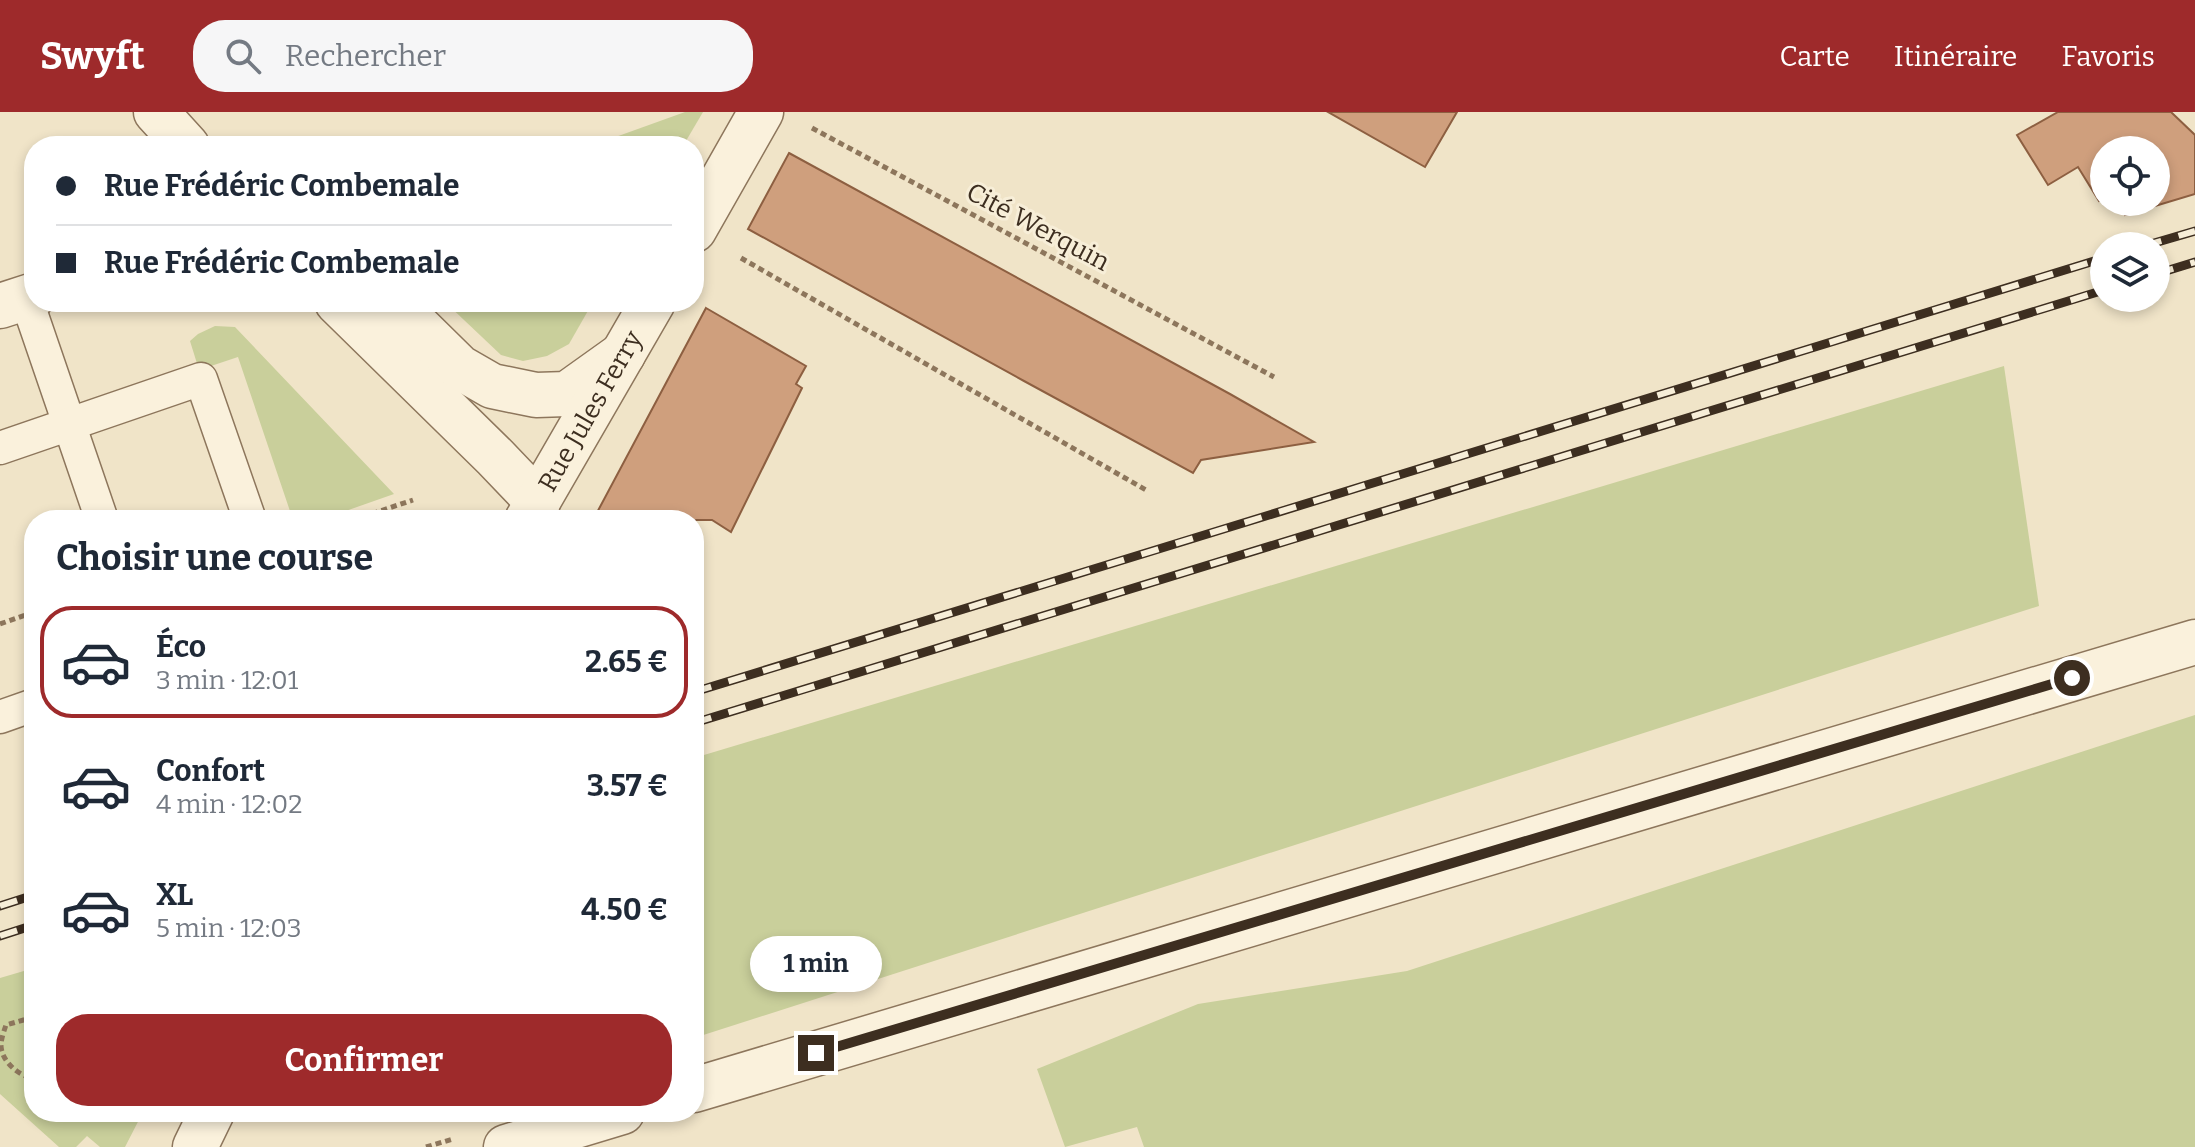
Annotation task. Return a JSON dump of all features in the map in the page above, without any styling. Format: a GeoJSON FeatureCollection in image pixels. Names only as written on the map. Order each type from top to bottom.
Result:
{"type":"FeatureCollection","features":[{"type":"Feature","properties":{"kind":"street"},"geometry":{"type":"LineString","coordinates":[[156,112],[178,136]]}},
{"type":"Feature","properties":{"kind":"street"},"geometry":{"type":"LineString","coordinates":[[704,212],[761,112]]}},
{"type":"Feature","properties":{"kind":"street"},"geometry":{"type":"LineString","coordinates":[[347,312],[495,457],[531,510]]}},
{"type":"Feature","properties":{"kind":"street"},"geometry":{"type":"LineString","coordinates":[[403,312],[459,367],[492,386],[536,395],[567,394],[623,354]]}},
{"type":"Feature","properties":{"kind":"street","name":"Rue Jules Ferry"},"geometry":{"type":"LineString","coordinates":[[533,510],[647,312]]}},
{"type":"Feature","properties":{"kind":"street"},"geometry":{"type":"LineString","coordinates":[[704,1087],[2195,642]]}},
{"type":"Feature","properties":{"kind":"street"},"geometry":{"type":"LineString","coordinates":[[195,1147],[207,1122]]}},
{"type":"Feature","properties":{"kind":"street"},"geometry":{"type":"LineString","coordinates":[[506,1147],[589,1122]]}},
{"type":"Feature","properties":{"kind":"lane"},"geometry":{"type":"LineString","coordinates":[[25,312],[98,510]]}},
{"type":"Feature","properties":{"kind":"lane"},"geometry":{"type":"LineString","coordinates":[[0,448],[201,379],[247,510]]}},
{"type":"Feature","properties":{"kind":"lane"},"geometry":{"type":"LineString","coordinates":[[0,717],[24,709]]}},
{"type":"Feature","properties":{"kind":"path","name":"Cité Werquin"},"geometry":{"type":"LineString","coordinates":[[811,127],[1274,377]]}},
{"type":"Feature","properties":{"kind":"path"},"geometry":{"type":"LineString","coordinates":[[738,257],[1146,490]]}},
{"type":"Feature","properties":{"kind":"path"},"geometry":{"type":"LineString","coordinates":[[383,510],[413,500]]}},
{"type":"Feature","properties":{"kind":"path"},"geometry":{"type":"LineString","coordinates":[[0,624],[24,616]]}},
{"type":"Feature","properties":{"kind":"path"},"geometry":{"type":"LineString","coordinates":[[24,1020],[6,1025],[1,1047],[11,1067],[24,1076]]}},
{"type":"Feature","properties":{"kind":"green space"},"geometry":{"type":"Polygon","coordinates":[[[685,112],[703,112],[689,136],[618,136],[685,112]]]}},
{"type":"Feature","properties":{"kind":"green space"},"geometry":{"type":"Polygon","coordinates":[[[456,312],[587,312],[569,344],[547,356],[523,361],[501,355],[456,312]]]}},
{"type":"Feature","properties":{"kind":"green space"},"geometry":{"type":"Polygon","coordinates":[[[215,326],[235,327],[394,494],[348,510],[290,510],[238,357],[199,370],[190,341],[215,326]]]}},
{"type":"Feature","properties":{"kind":"green space"},"geometry":{"type":"Polygon","coordinates":[[[2004,366],[2039,606],[704,1035],[704,755],[2004,366]]]}},
{"type":"Feature","properties":{"kind":"green space"},"geometry":{"type":"Polygon","coordinates":[[[2195,715],[2195,1147],[1144,1147],[1137,1127],[1065,1147],[1037,1069],[1198,1004],[1407,971],[2195,715]]]}},
{"type":"Feature","properties":{"kind":"green space"},"geometry":{"type":"Polygon","coordinates":[[[24,971],[24,1116],[0,1094],[0,978],[24,971]]]}},
{"type":"Feature","properties":{"kind":"green space"},"geometry":{"type":"Polygon","coordinates":[[[31,1122],[138,1122],[125,1147],[100,1147],[87,1136],[76,1147],[59,1147],[31,1122]]]}},
{"type":"Feature","properties":{"kind":"building"},"geometry":{"type":"Polygon","coordinates":[[[1328,112],[1457,112],[1425,167],[1328,112]]]}},
{"type":"Feature","properties":{"kind":"building"},"geometry":{"type":"Polygon","coordinates":[[[2058,112],[2171,112],[2195,135],[2195,194],[2170,202],[2170,136],[2090,136],[2090,186],[2078,167],[2048,185],[2017,135],[2058,112]]]}},
{"type":"Feature","properties":{"kind":"building"},"geometry":{"type":"Polygon","coordinates":[[[789,153],[1314,442],[1201,460],[1193,473],[1024,381],[748,229],[789,153]]]}},
{"type":"Feature","properties":{"kind":"building"},"geometry":{"type":"Polygon","coordinates":[[[706,308],[806,366],[796,384],[802,388],[731,532],[712,520],[704,520],[704,510],[598,510],[704,312],[706,308]]]}},
{"type":"Feature","properties":{"kind":"railway"},"geometry":{"type":"LineString","coordinates":[[2170,238],[2195,231]]}},
{"type":"Feature","properties":{"kind":"railway"},"geometry":{"type":"LineString","coordinates":[[704,689],[2090,262]]}},
{"type":"Feature","properties":{"kind":"railway"},"geometry":{"type":"LineString","coordinates":[[2170,270],[2195,262]]}},
{"type":"Feature","properties":{"kind":"railway"},"geometry":{"type":"LineString","coordinates":[[704,720],[2090,294]]}},
{"type":"Feature","properties":{"kind":"railway"},"geometry":{"type":"LineString","coordinates":[[0,906],[24,898]]}},
{"type":"Feature","properties":{"kind":"railway"},"geometry":{"type":"LineString","coordinates":[[0,936],[24,928]]}},
{"type":"Feature","properties":{"kind":"route"},"geometry":{"type":"LineString","coordinates":[[816,1053],[2072,678]]}}]}
